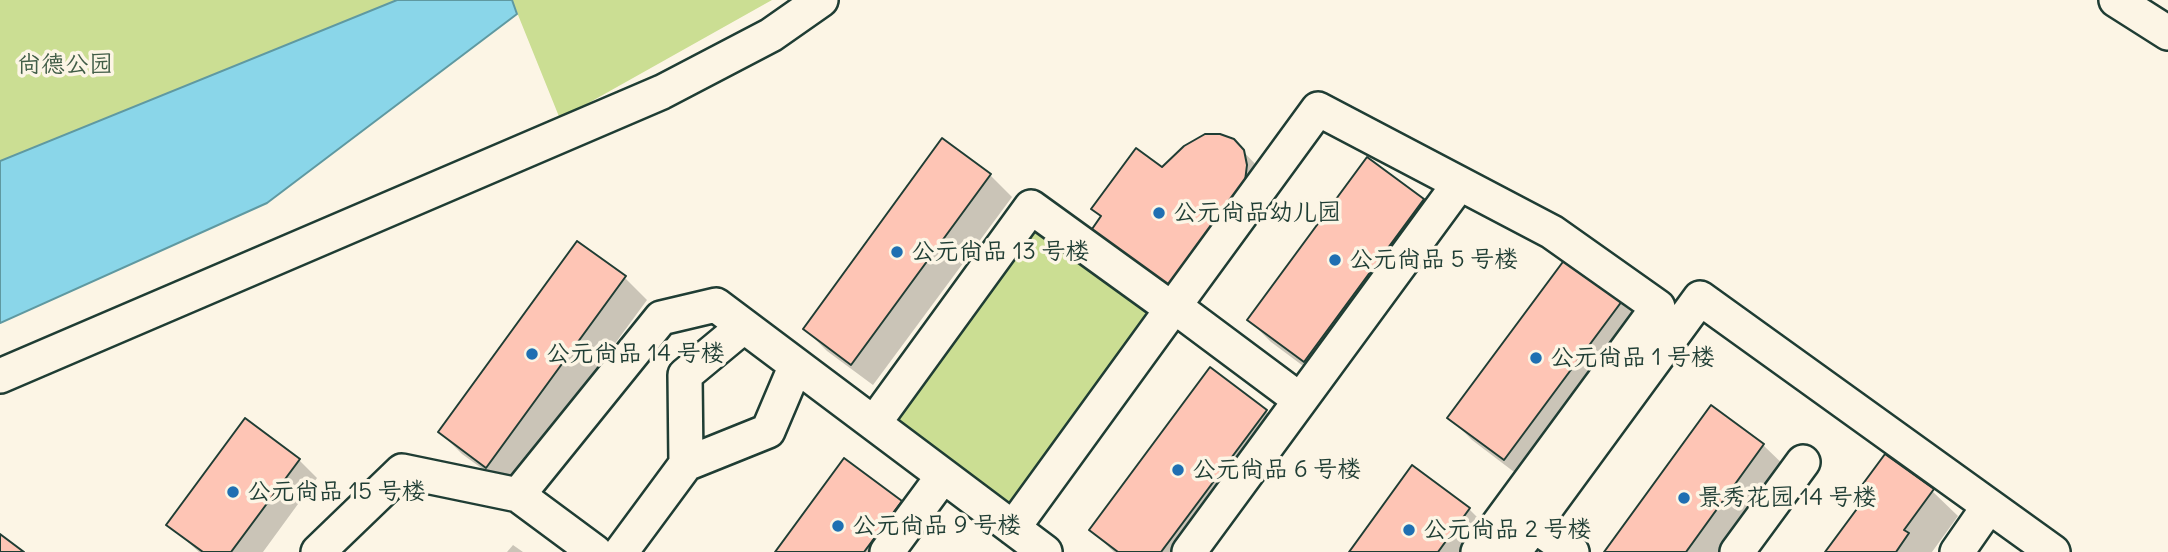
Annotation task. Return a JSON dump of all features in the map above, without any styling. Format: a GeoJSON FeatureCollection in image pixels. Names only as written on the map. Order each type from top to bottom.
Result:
{"type":"FeatureCollection","features":[{"type":"Feature","properties":{"kind":"street"},"geometry":{"type":"LineString","coordinates":[[0,376],[662,92],[771,35],[821,0]]}},
{"type":"Feature","properties":{"kind":"street"},"geometry":{"type":"LineString","coordinates":[[2116,0],[2168,33]]}},
{"type":"Feature","properties":{"kind":"street"},"geometry":{"type":"LineString","coordinates":[[1013,528],[1318,109],[1552,232],[1658,307],[1478,552]]}},
{"type":"Feature","properties":{"kind":"street"},"geometry":{"type":"LineString","coordinates":[[1189,552],[1459,184]]}},
{"type":"Feature","properties":{"kind":"street"},"geometry":{"type":"LineString","coordinates":[[874,424],[1031,207],[1300,400]]}},
{"type":"Feature","properties":{"kind":"street"},"geometry":{"type":"LineString","coordinates":[[1514,552],[1700,298],[2053,552]]}},
{"type":"Feature","properties":{"kind":"street"},"geometry":{"type":"LineString","coordinates":[[518,495],[661,318],[716,305],[1045,552]]}},
{"type":"Feature","properties":{"kind":"street"},"geometry":{"type":"LineString","coordinates":[[686,464],[685,375],[744,326]]}},
{"type":"Feature","properties":{"kind":"street"},"geometry":{"type":"LineString","coordinates":[[621,552],[686,464],[768,431],[796,365]]}},
{"type":"Feature","properties":{"kind":"street"},"geometry":{"type":"LineString","coordinates":[[1737,552],[1803,462]]}},
{"type":"Feature","properties":{"kind":"street"},"geometry":{"type":"LineString","coordinates":[[318,552],[402,471],[518,495],[595,552]]}},
{"type":"Feature","properties":{"kind":"street"},"geometry":{"type":"LineString","coordinates":[[887,552],[943,476]]}},
{"type":"Feature","properties":{"kind":"street"},"geometry":{"type":"LineString","coordinates":[[1957,552],[1989,506]]}},
{"type":"Feature","properties":{"kind":"street"},"geometry":{"type":"LineString","coordinates":[[1534,525],[1572,552]]}},
{"type":"Feature","properties":{"kind":"green space","name":"尚德公园"},"geometry":{"type":"Polygon","coordinates":[[[0,0],[397,0],[0,161],[0,0]]]}},
{"type":"Feature","properties":{"kind":"green space"},"geometry":{"type":"Polygon","coordinates":[[[512,0],[772,0],[560,119],[512,0]]]}},
{"type":"Feature","properties":{"kind":"green space"},"geometry":{"type":"Polygon","coordinates":[[[1035,227],[1150,312],[1011,503],[895,418],[1035,227]]]}},
{"type":"Feature","properties":{"kind":"water"},"geometry":{"type":"Polygon","coordinates":[[[397,0],[512,0],[517,14],[267,203],[0,323],[0,161],[397,0]]]}},
{"type":"Feature","properties":{"kind":"building","name":"公元尚品幼儿园"},"geometry":{"type":"Polygon","coordinates":[[[1205,134],[1220,134],[1234,139],[1244,150],[1247,165],[1245,181],[1168,288],[1090,232],[1101,216],[1091,209],[1136,148],[1162,167],[1184,146],[1205,134]]]}},
{"type":"Feature","properties":{"kind":"building","name":"公元尚品 13 号楼"},"geometry":{"type":"Polygon","coordinates":[[[942,138],[991,174],[851,365],[803,329],[942,138]]]}},
{"type":"Feature","properties":{"kind":"building","name":"公元尚品 5 号楼"},"geometry":{"type":"Polygon","coordinates":[[[1367,157],[1424,199],[1304,362],[1247,320],[1367,157]]]}},
{"type":"Feature","properties":{"kind":"building","name":"公元尚品 14 号楼"},"geometry":{"type":"Polygon","coordinates":[[[577,241],[626,276],[486,468],[438,432],[577,241]]]}},
{"type":"Feature","properties":{"kind":"building","name":"公元尚品 1 号楼"},"geometry":{"type":"Polygon","coordinates":[[[1568,255],[1625,297],[1504,460],[1447,418],[1568,255]]]}},
{"type":"Feature","properties":{"kind":"building","name":"公元尚品 6 号楼"},"geometry":{"type":"Polygon","coordinates":[[[1210,367],[1267,410],[1161,552],[1118,552],[1089,530],[1210,367]]]}},
{"type":"Feature","properties":{"kind":"building","name":"景秀花园 14 号楼"},"geometry":{"type":"Polygon","coordinates":[[[1711,405],[1764,444],[1686,552],[1604,552],[1711,405]]]}},
{"type":"Feature","properties":{"kind":"building","name":"公元尚品 15 号楼"},"geometry":{"type":"Polygon","coordinates":[[[245,418],[300,459],[231,552],[203,552],[166,525],[245,418]]]}},
{"type":"Feature","properties":{"kind":"building"},"geometry":{"type":"Polygon","coordinates":[[[1885,454],[1934,489],[1904,530],[1909,533],[1896,552],[1825,552],[1862,502],[1854,496],[1885,454]]]}},
{"type":"Feature","properties":{"kind":"building","name":"公元尚品 9 号楼"},"geometry":{"type":"Polygon","coordinates":[[[844,458],[902,501],[864,552],[775,552],[844,458]]]}},
{"type":"Feature","properties":{"kind":"building","name":"公元尚品 2 号楼"},"geometry":{"type":"Polygon","coordinates":[[[1412,465],[1470,508],[1438,552],[1349,552],[1412,465]]]}},
{"type":"Feature","properties":{"kind":"building"},"geometry":{"type":"Polygon","coordinates":[[[0,534],[24,552],[0,552],[0,534]]]}},
{"type":"Feature","properties":{"kind":"place","name":"公元尚品幼儿园"},"geometry":{"type":"Point","coordinates":[1159,213]}},
{"type":"Feature","properties":{"kind":"place","name":"公元尚品 13 号楼"},"geometry":{"type":"Point","coordinates":[897,252]}},
{"type":"Feature","properties":{"kind":"place","name":"公元尚品 5 号楼"},"geometry":{"type":"Point","coordinates":[1335,260]}},
{"type":"Feature","properties":{"kind":"place","name":"公元尚品 14 号楼"},"geometry":{"type":"Point","coordinates":[532,354]}},
{"type":"Feature","properties":{"kind":"place","name":"公元尚品 1 号楼"},"geometry":{"type":"Point","coordinates":[1536,358]}},
{"type":"Feature","properties":{"kind":"place","name":"公元尚品 6 号楼"},"geometry":{"type":"Point","coordinates":[1178,470]}},
{"type":"Feature","properties":{"kind":"place","name":"公元尚品 15 号楼"},"geometry":{"type":"Point","coordinates":[233,492]}},
{"type":"Feature","properties":{"kind":"place","name":"景秀花园 14 号楼"},"geometry":{"type":"Point","coordinates":[1684,498]}},
{"type":"Feature","properties":{"kind":"place","name":"公元尚品 9 号楼"},"geometry":{"type":"Point","coordinates":[838,526]}},
{"type":"Feature","properties":{"kind":"place","name":"公元尚品 2 号楼"},"geometry":{"type":"Point","coordinates":[1409,530]}}]}
